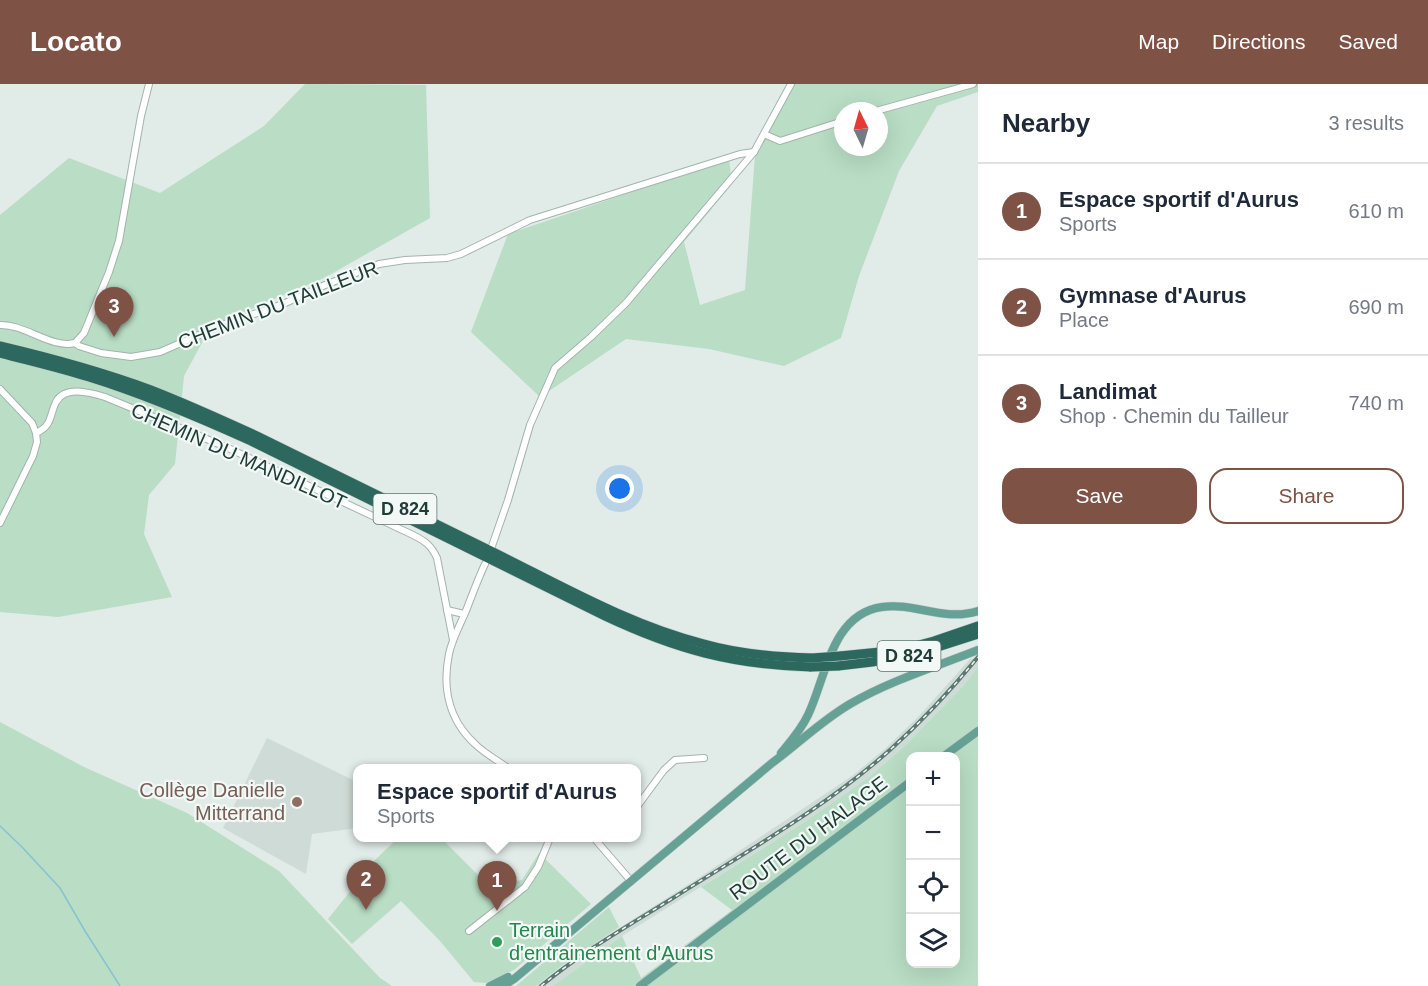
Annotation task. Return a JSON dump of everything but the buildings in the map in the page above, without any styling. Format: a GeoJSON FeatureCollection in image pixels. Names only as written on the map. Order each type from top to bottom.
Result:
{"type":"FeatureCollection","features":[{"type":"Feature","properties":{"kind":"highway","name":"D 824"},"geometry":{"type":"LineString","coordinates":[[0,346],[109,376],[207,413],[573,592],[658,630],[721,649],[811,662]]}},
{"type":"Feature","properties":{"kind":"highway","name":"D 824"},"geometry":{"type":"LineString","coordinates":[[0,353],[90,377],[206,420],[605,616],[652,637],[690,650],[723,658],[766,664],[872,662],[920,654],[978,634]]}},
{"type":"Feature","properties":{"kind":"highway","name":"D 824"},"geometry":{"type":"LineString","coordinates":[[839,661],[900,650],[978,626]]}},
{"type":"Feature","properties":{"kind":"main road"},"geometry":{"type":"LineString","coordinates":[[772,763],[805,721],[836,641],[851,621],[864,612],[883,606],[947,615],[965,615],[978,611]]}},
{"type":"Feature","properties":{"kind":"main road"},"geometry":{"type":"LineString","coordinates":[[502,986],[828,718],[892,683],[978,650]]}},
{"type":"Feature","properties":{"kind":"main road"},"geometry":{"type":"LineString","coordinates":[[949,752],[978,731]]}},
{"type":"Feature","properties":{"kind":"main road","name":"ROUTE DU HALAGE"},"geometry":{"type":"LineString","coordinates":[[640,986],[906,785]]}},
{"type":"Feature","properties":{"kind":"main road"},"geometry":{"type":"LineString","coordinates":[[490,986],[520,972]]}},
{"type":"Feature","properties":{"kind":"street"},"geometry":{"type":"LineString","coordinates":[[75,343],[84,333],[119,241],[141,116],[149,84]]}},
{"type":"Feature","properties":{"kind":"street"},"geometry":{"type":"LineString","coordinates":[[492,546],[530,425],[555,368],[626,303],[755,149],[791,84]]}},
{"type":"Feature","properties":{"kind":"street"},"geometry":{"type":"LineString","coordinates":[[888,108],[973,84]]}},
{"type":"Feature","properties":{"kind":"street"},"geometry":{"type":"LineString","coordinates":[[764,134],[780,141],[834,124]]}},
{"type":"Feature","properties":{"kind":"street","name":"CHEMIN DU TAILLEUR"},"geometry":{"type":"LineString","coordinates":[[0,326],[11,327],[63,344],[75,343],[101,353],[131,357],[159,352],[379,264],[454,256],[530,220],[755,149]]}},
{"type":"Feature","properties":{"kind":"street"},"geometry":{"type":"LineString","coordinates":[[0,389],[28,417],[36,433],[37,442],[33,456],[0,523]]}},
{"type":"Feature","properties":{"kind":"street","name":"CHEMIN DU MANDILLOT"},"geometry":{"type":"LineString","coordinates":[[36,433],[47,426],[57,401],[63,395],[85,391],[105,397],[226,447],[424,541],[432,548],[437,558],[453,640]]}},
{"type":"Feature","properties":{"kind":"street"},"geometry":{"type":"LineString","coordinates":[[485,564],[453,640],[449,654],[447,687],[450,708],[459,723],[475,744],[502,764]]}},
{"type":"Feature","properties":{"kind":"street"},"geometry":{"type":"LineString","coordinates":[[447,610],[464,614]]}},
{"type":"Feature","properties":{"kind":"street"},"geometry":{"type":"LineString","coordinates":[[641,804],[664,770],[675,760],[704,758]]}},
{"type":"Feature","properties":{"kind":"street"},"geometry":{"type":"LineString","coordinates":[[469,931],[525,887],[538,867],[548,842]]}},
{"type":"Feature","properties":{"kind":"street"},"geometry":{"type":"LineString","coordinates":[[598,842],[631,881]]}},
{"type":"Feature","properties":{"kind":"shaded area"},"geometry":{"type":"Polygon","coordinates":[[[978,656],[978,667],[964,685],[906,745],[868,778],[806,821],[622,936],[553,986],[536,986],[584,950],[694,881],[852,776],[886,748],[919,716],[970,659],[978,656]]]}},
{"type":"Feature","properties":{"kind":"shaded area","name":"Collège Danielle Mitterrand"},"geometry":{"type":"Polygon","coordinates":[[[267,738],[353,780],[353,829],[312,834],[306,874],[223,828],[267,738]]]}},
{"type":"Feature","properties":{"kind":"green space"},"geometry":{"type":"Polygon","coordinates":[[[305,84],[426,85],[430,218],[324,278],[211,326],[184,376],[175,464],[149,495],[144,534],[172,597],[58,617],[0,612],[0,215],[69,158],[160,193],[264,126],[305,84]]]}},
{"type":"Feature","properties":{"kind":"green space"},"geometry":{"type":"Polygon","coordinates":[[[787,84],[978,84],[978,92],[937,106],[899,171],[859,276],[841,338],[784,366],[709,349],[626,339],[540,397],[471,332],[508,234],[729,159],[732,184],[684,242],[700,305],[745,290],[756,142],[787,84]]]}},
{"type":"Feature","properties":{"kind":"green space"},"geometry":{"type":"Polygon","coordinates":[[[978,667],[978,986],[553,986],[622,936],[641,978],[732,910],[701,887],[806,821],[868,778],[906,745],[964,685],[978,667]]]}},
{"type":"Feature","properties":{"kind":"green space"},"geometry":{"type":"Polygon","coordinates":[[[0,722],[84,767],[187,813],[279,871],[380,978],[392,986],[0,986],[0,722]]]}},
{"type":"Feature","properties":{"kind":"green space"},"geometry":{"type":"Polygon","coordinates":[[[394,842],[445,842],[481,878],[503,884],[522,880],[539,853],[591,904],[514,970],[486,983],[474,982],[440,941],[401,901],[352,944],[328,919],[376,859],[394,842]]]}},
{"type":"Feature","properties":{"kind":"green space"},"geometry":{"type":"Polygon","coordinates":[[[609,907],[619,927],[536,986],[516,986],[609,907]]]}},
{"type":"Feature","properties":{"kind":"waterway"},"geometry":{"type":"LineString","coordinates":[[0,826],[60,888],[120,986]]}},
{"type":"Feature","properties":{"kind":"railway"},"geometry":{"type":"LineString","coordinates":[[541,986],[622,929],[785,828],[840,791],[914,727],[978,657]]}},
{"type":"Feature","properties":{"kind":"place","name":"Landimat"},"geometry":{"type":"Point","coordinates":[114,337]}},
{"type":"Feature","properties":{"kind":"place","name":"Collège Danielle Mitterrand"},"geometry":{"type":"Point","coordinates":[297,802]}},
{"type":"Feature","properties":{"kind":"place","name":"Gymnase d'Aurus"},"geometry":{"type":"Point","coordinates":[366,910]}},
{"type":"Feature","properties":{"kind":"place","name":"Espace sportif d'Aurus"},"geometry":{"type":"Point","coordinates":[497,911]}},
{"type":"Feature","properties":{"kind":"place","name":"Terrain d'entrainement d'Aurus"},"geometry":{"type":"Point","coordinates":[497,942]}}]}
